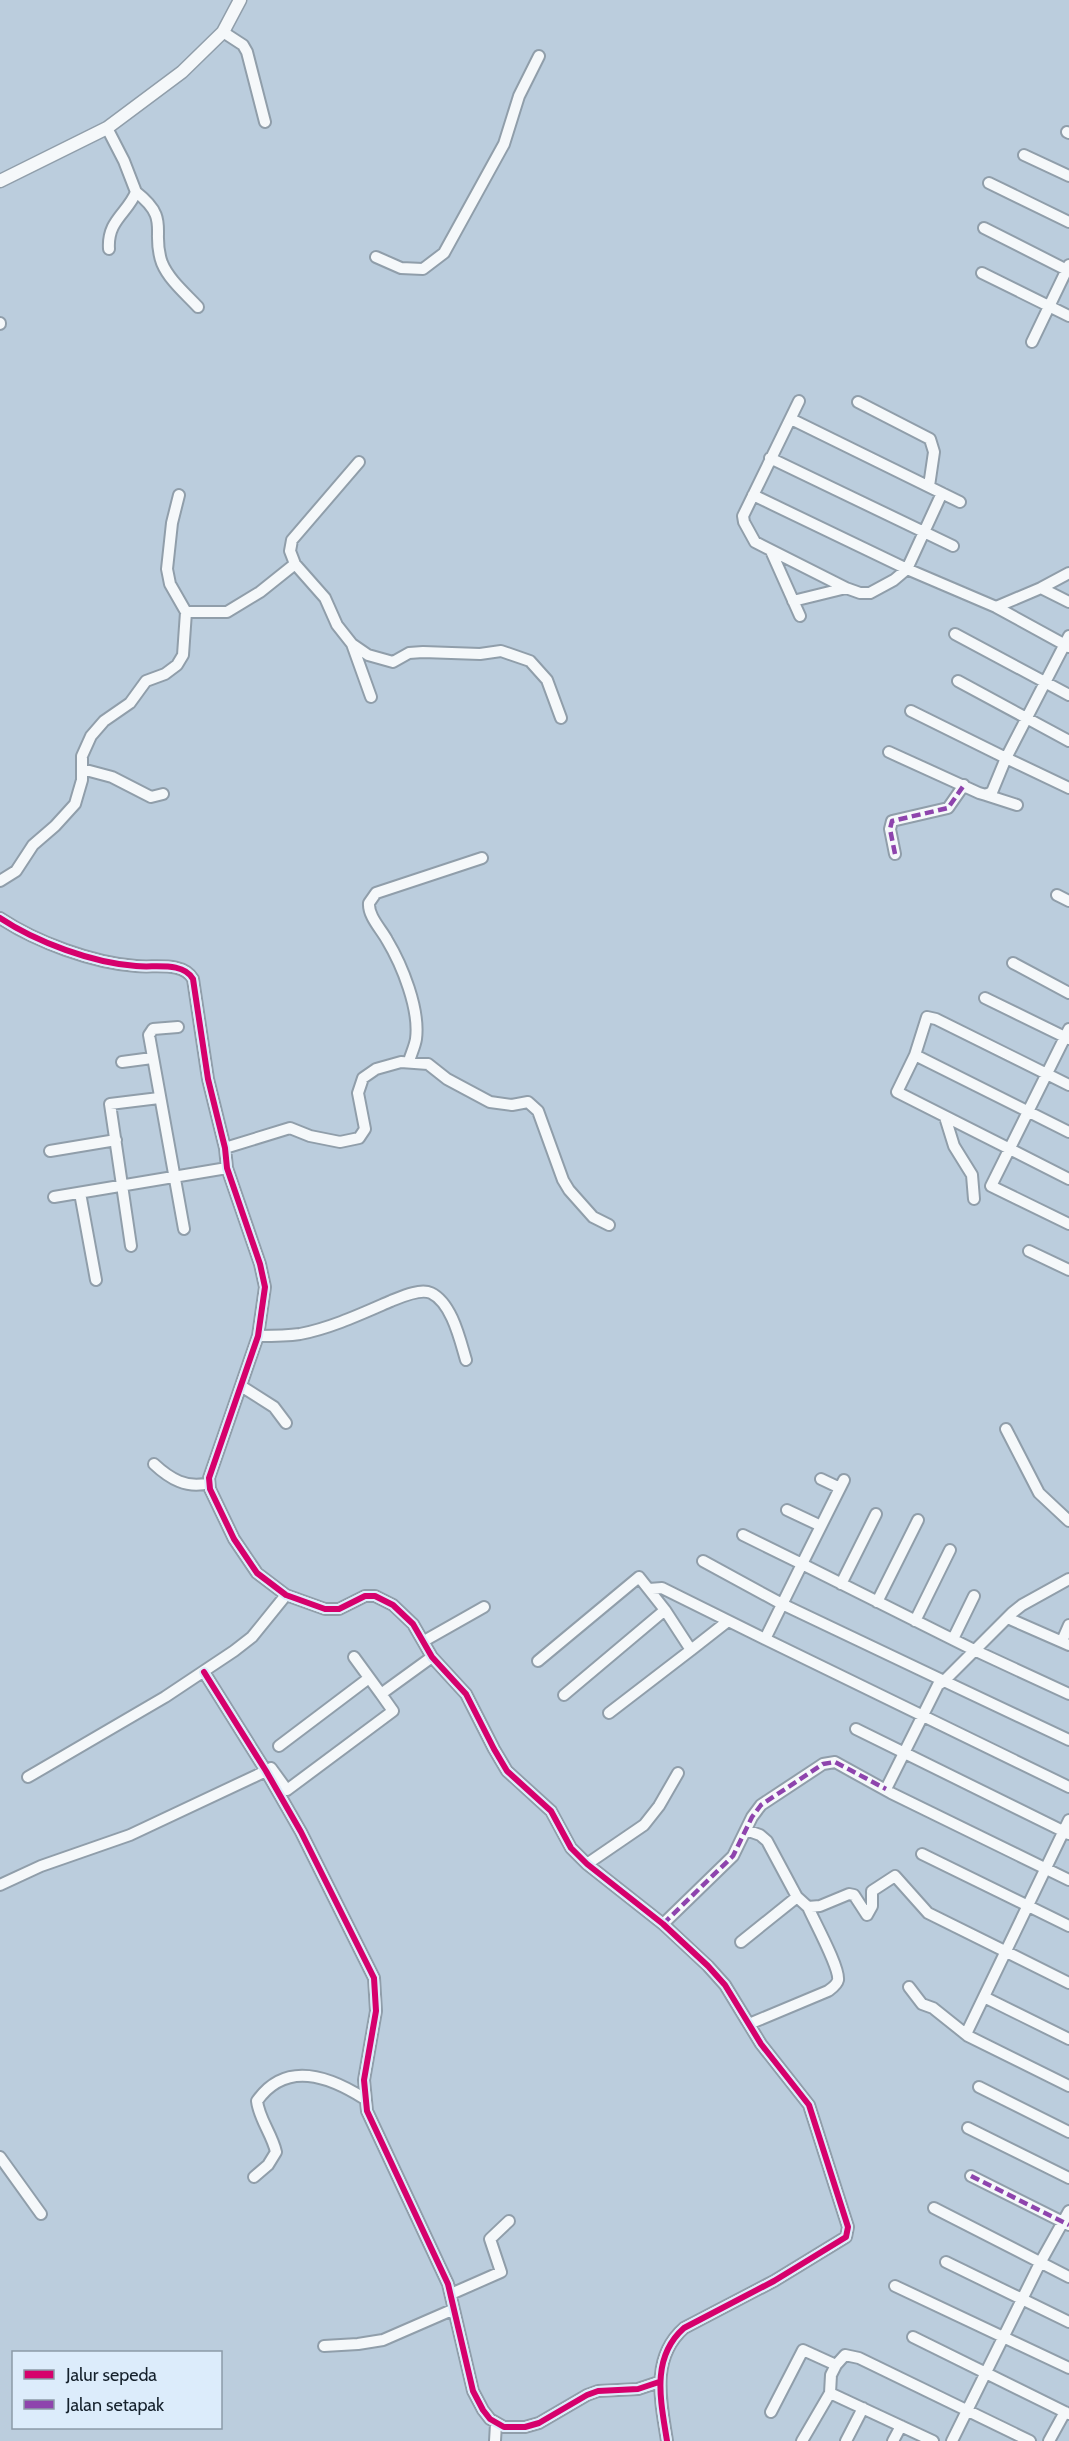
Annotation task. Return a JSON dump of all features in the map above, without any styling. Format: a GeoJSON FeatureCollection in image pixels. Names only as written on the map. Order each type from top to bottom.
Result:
{"type":"FeatureCollection","features":[{"type":"Feature","properties":{"kind":"street"},"geometry":{"type":"LineString","coordinates":[[0,181],[110,132],[227,34],[240,0]]}},
{"type":"Feature","properties":{"kind":"street"},"geometry":{"type":"LineString","coordinates":[[227,34],[243,45],[249,58],[265,122]]}},
{"type":"Feature","properties":{"kind":"street"},"geometry":{"type":"LineString","coordinates":[[376,257],[402,268],[423,269],[444,253],[504,144],[519,96],[539,56]]}},
{"type":"Feature","properties":{"kind":"street"},"geometry":{"type":"LineString","coordinates":[[110,132],[136,192],[148,201],[158,219],[161,260],[164,267],[198,307]]}},
{"type":"Feature","properties":{"kind":"street"},"geometry":{"type":"LineString","coordinates":[[1024,155],[1069,176]]}},
{"type":"Feature","properties":{"kind":"street"},"geometry":{"type":"LineString","coordinates":[[989,183],[1069,222]]}},
{"type":"Feature","properties":{"kind":"street"},"geometry":{"type":"LineString","coordinates":[[109,249],[109,241],[118,216],[136,192]]}},
{"type":"Feature","properties":{"kind":"street"},"geometry":{"type":"LineString","coordinates":[[984,228],[1068,268],[1032,342]]}},
{"type":"Feature","properties":{"kind":"street"},"geometry":{"type":"LineString","coordinates":[[982,273],[1069,316]]}},
{"type":"Feature","properties":{"kind":"street"},"geometry":{"type":"LineString","coordinates":[[799,401],[743,516],[754,542],[846,588],[860,593],[870,593],[894,580],[907,569],[942,493]]}},
{"type":"Feature","properties":{"kind":"street"},"geometry":{"type":"LineString","coordinates":[[858,402],[930,439],[934,452],[929,486]]}},
{"type":"Feature","properties":{"kind":"street"},"geometry":{"type":"LineString","coordinates":[[790,419],[960,502]]}},
{"type":"Feature","properties":{"kind":"street"},"geometry":{"type":"LineString","coordinates":[[770,458],[953,546]]}},
{"type":"Feature","properties":{"kind":"street"},"geometry":{"type":"LineString","coordinates":[[359,462],[292,540],[290,551],[295,564],[325,598],[337,625],[352,644],[368,655],[393,662],[409,653],[480,654],[501,651],[530,662],[547,680],[561,718]]}},
{"type":"Feature","properties":{"kind":"street"},"geometry":{"type":"LineString","coordinates":[[0,881],[16,871],[33,845],[75,804],[82,780],[85,746],[98,727],[130,703],[146,681],[165,674],[177,665],[183,655],[186,612],[170,584],[167,568],[172,522],[179,495]]}},
{"type":"Feature","properties":{"kind":"street"},"geometry":{"type":"LineString","coordinates":[[753,495],[907,569],[996,607],[1068,642],[1026,718],[992,792],[986,795]]}},
{"type":"Feature","properties":{"kind":"street"},"geometry":{"type":"LineString","coordinates":[[771,550],[800,616]]}},
{"type":"Feature","properties":{"kind":"street"},"geometry":{"type":"LineString","coordinates":[[186,612],[227,612],[260,592],[295,564]]}},
{"type":"Feature","properties":{"kind":"street"},"geometry":{"type":"LineString","coordinates":[[996,607],[1069,573]]}},
{"type":"Feature","properties":{"kind":"street"},"geometry":{"type":"LineString","coordinates":[[793,602],[846,588]]}},
{"type":"Feature","properties":{"kind":"street"},"geometry":{"type":"LineString","coordinates":[[1041,588],[1069,602]]}},
{"type":"Feature","properties":{"kind":"street"},"geometry":{"type":"LineString","coordinates":[[955,634],[1069,695]]}},
{"type":"Feature","properties":{"kind":"street"},"geometry":{"type":"LineString","coordinates":[[352,644],[371,697]]}},
{"type":"Feature","properties":{"kind":"street"},"geometry":{"type":"LineString","coordinates":[[958,681],[1069,741]]}},
{"type":"Feature","properties":{"kind":"street"},"geometry":{"type":"LineString","coordinates":[[911,711],[1069,788]]}},
{"type":"Feature","properties":{"kind":"street"},"geometry":{"type":"LineString","coordinates":[[889,752],[986,795],[1017,805]]}},
{"type":"Feature","properties":{"kind":"street"},"geometry":{"type":"LineString","coordinates":[[82,769],[112,777],[151,797],[163,794]]}},
{"type":"Feature","properties":{"kind":"street"},"geometry":{"type":"LineString","coordinates":[[895,854],[890,829],[891,820],[948,808],[964,785]]}},
{"type":"Feature","properties":{"kind":"street"},"geometry":{"type":"LineString","coordinates":[[409,1061],[416,1040],[416,1018],[404,976],[388,942],[370,913],[369,903],[376,893],[482,858]]}},
{"type":"Feature","properties":{"kind":"street"},"geometry":{"type":"LineString","coordinates":[[1057,895],[1069,901]]}},
{"type":"Feature","properties":{"kind":"street"},"geometry":{"type":"LineString","coordinates":[[1,923],[88,956],[134,966],[177,968],[190,974],[195,986],[211,1092],[225,1148],[227,1168],[265,1287],[258,1336],[219,1443],[209,1483],[234,1539],[251,1566],[262,1578],[286,1595],[325,1609],[339,1609],[365,1596],[383,1598],[405,1615],[424,1641],[432,1657],[466,1694],[507,1771],[550,1811],[560,1825],[568,1845],[587,1864],[663,1924],[725,1985],[761,2044],[809,2105],[815,2117],[848,2232],[842,2241],[677,2334],[668,2350],[659,2382],[667,2441]]}},
{"type":"Feature","properties":{"kind":"street"},"geometry":{"type":"LineString","coordinates":[[1012,963],[1069,993]]}},
{"type":"Feature","properties":{"kind":"street"},"geometry":{"type":"LineString","coordinates":[[985,998],[1068,1035],[991,1185],[1069,1224]]}},
{"type":"Feature","properties":{"kind":"street"},"geometry":{"type":"LineString","coordinates":[[1069,1085],[936,1019],[927,1017],[915,1055],[897,1092],[1069,1179]]}},
{"type":"Feature","properties":{"kind":"street"},"geometry":{"type":"LineString","coordinates":[[178,1027],[150,1030],[152,1058],[184,1228]]}},
{"type":"Feature","properties":{"kind":"street"},"geometry":{"type":"LineString","coordinates":[[915,1055],[1069,1132]]}},
{"type":"Feature","properties":{"kind":"street"},"geometry":{"type":"LineString","coordinates":[[122,1062],[152,1058]]}},
{"type":"Feature","properties":{"kind":"street"},"geometry":{"type":"LineString","coordinates":[[225,1148],[290,1128],[310,1136],[340,1142],[359,1138],[365,1129],[358,1093],[363,1078],[376,1069],[409,1061],[428,1064],[447,1079],[490,1101],[512,1105],[528,1102],[532,1104],[538,1111],[547,1132],[563,1180],[593,1217],[609,1225]]}},
{"type":"Feature","properties":{"kind":"street"},"geometry":{"type":"LineString","coordinates":[[131,1246],[111,1103],[159,1098]]}},
{"type":"Feature","properties":{"kind":"street"},"geometry":{"type":"LineString","coordinates":[[945,1117],[954,1146],[972,1174],[974,1198]]}},
{"type":"Feature","properties":{"kind":"street"},"geometry":{"type":"LineString","coordinates":[[50,1151],[116,1140]]}},
{"type":"Feature","properties":{"kind":"street"},"geometry":{"type":"LineString","coordinates":[[54,1197],[227,1168]]}},
{"type":"Feature","properties":{"kind":"street"},"geometry":{"type":"LineString","coordinates":[[80,1193],[96,1280]]}},
{"type":"Feature","properties":{"kind":"street"},"geometry":{"type":"LineString","coordinates":[[1029,1251],[1069,1270]]}},
{"type":"Feature","properties":{"kind":"street"},"geometry":{"type":"LineString","coordinates":[[258,1336],[298,1334],[324,1328],[396,1299],[424,1291],[440,1300],[452,1318],[466,1360]]}},
{"type":"Feature","properties":{"kind":"street"},"geometry":{"type":"LineString","coordinates":[[241,1386],[274,1407],[286,1423]]}},
{"type":"Feature","properties":{"kind":"street"},"geometry":{"type":"LineString","coordinates":[[1006,1429],[1039,1493],[1069,1521]]}},
{"type":"Feature","properties":{"kind":"street"},"geometry":{"type":"LineString","coordinates":[[154,1464],[171,1478],[185,1484],[194,1486],[209,1483]]}},
{"type":"Feature","properties":{"kind":"street"},"geometry":{"type":"LineString","coordinates":[[765,1639],[842,1484],[821,1479]]}},
{"type":"Feature","properties":{"kind":"street"},"geometry":{"type":"LineString","coordinates":[[787,1510],[821,1526]]}},
{"type":"Feature","properties":{"kind":"street"},"geometry":{"type":"LineString","coordinates":[[840,1584],[876,1514]]}},
{"type":"Feature","properties":{"kind":"street"},"geometry":{"type":"LineString","coordinates":[[876,1602],[918,1520]]}},
{"type":"Feature","properties":{"kind":"street"},"geometry":{"type":"LineString","coordinates":[[743,1535],[974,1650],[1069,1694]]}},
{"type":"Feature","properties":{"kind":"street"},"geometry":{"type":"LineString","coordinates":[[915,1621],[950,1550]]}},
{"type":"Feature","properties":{"kind":"street"},"geometry":{"type":"LineString","coordinates":[[703,1561],[782,1604],[1069,1740]]}},
{"type":"Feature","properties":{"kind":"street"},"geometry":{"type":"LineString","coordinates":[[538,1661],[639,1577],[692,1650]]}},
{"type":"Feature","properties":{"kind":"street"},"geometry":{"type":"LineString","coordinates":[[886,1789],[938,1685],[968,1659],[974,1650],[1022,1605],[1069,1580]]}},
{"type":"Feature","properties":{"kind":"street"},"geometry":{"type":"LineString","coordinates":[[649,1589],[662,1588],[1069,1787]]}},
{"type":"Feature","properties":{"kind":"street"},"geometry":{"type":"LineString","coordinates":[[28,1777],[204,1672],[252,1637],[286,1595]]}},
{"type":"Feature","properties":{"kind":"street"},"geometry":{"type":"LineString","coordinates":[[953,1639],[974,1596]]}},
{"type":"Feature","properties":{"kind":"street"},"geometry":{"type":"LineString","coordinates":[[424,1641],[484,1607]]}},
{"type":"Feature","properties":{"kind":"street"},"geometry":{"type":"LineString","coordinates":[[564,1695],[665,1610]]}},
{"type":"Feature","properties":{"kind":"street"},"geometry":{"type":"LineString","coordinates":[[1012,1620],[1065,1643],[1069,1625]]}},
{"type":"Feature","properties":{"kind":"street"},"geometry":{"type":"LineString","coordinates":[[609,1713],[728,1621]]}},
{"type":"Feature","properties":{"kind":"street"},"geometry":{"type":"LineString","coordinates":[[268,1770],[287,1790],[393,1711],[354,1657]]}},
{"type":"Feature","properties":{"kind":"street"},"geometry":{"type":"LineString","coordinates":[[381,1694],[432,1657]]}},
{"type":"Feature","properties":{"kind":"street"},"geometry":{"type":"LineString","coordinates":[[204,1672],[268,1770],[374,1978],[376,2011],[366,2065],[365,2099],[370,2121],[451,2294],[452,2310],[473,2391],[483,2410],[496,2424],[515,2428],[525,2427],[539,2423],[581,2398],[598,2391],[638,2389],[659,2382]]}},
{"type":"Feature","properties":{"kind":"street"},"geometry":{"type":"LineString","coordinates":[[279,1746],[369,1678]]}},
{"type":"Feature","properties":{"kind":"street"},"geometry":{"type":"LineString","coordinates":[[856,1729],[1067,1832]]}},
{"type":"Feature","properties":{"kind":"street"},"geometry":{"type":"LineString","coordinates":[[663,1924],[729,1860],[761,1805],[823,1764],[835,1762],[1069,1880]]}},
{"type":"Feature","properties":{"kind":"street"},"geometry":{"type":"LineString","coordinates":[[0,1885],[41,1866],[130,1835],[268,1770]]}},
{"type":"Feature","properties":{"kind":"street"},"geometry":{"type":"LineString","coordinates":[[587,1864],[644,1825],[678,1773]]}},
{"type":"Feature","properties":{"kind":"street"},"geometry":{"type":"LineString","coordinates":[[966,2034],[1045,1869],[1067,1832],[1069,1821]]}},
{"type":"Feature","properties":{"kind":"street"},"geometry":{"type":"LineString","coordinates":[[746,1830],[760,1835],[766,1841],[797,1897],[808,1908],[833,1960],[838,1977],[837,1983],[828,1991],[749,2024]]}},
{"type":"Feature","properties":{"kind":"street"},"geometry":{"type":"LineString","coordinates":[[922,1854],[1069,1926]]}},
{"type":"Feature","properties":{"kind":"street"},"geometry":{"type":"LineString","coordinates":[[808,1908],[820,1906],[849,1893],[854,1895],[867,1915],[872,1906],[872,1891],[895,1876],[928,1913],[1069,1983]]}},
{"type":"Feature","properties":{"kind":"street"},"geometry":{"type":"LineString","coordinates":[[741,1942],[797,1897]]}},
{"type":"Feature","properties":{"kind":"street"},"geometry":{"type":"LineString","coordinates":[[909,1987],[922,2004],[933,2008],[974,2039],[1069,2085]]}},
{"type":"Feature","properties":{"kind":"street"},"geometry":{"type":"LineString","coordinates":[[984,1997],[1069,2039]]}},
{"type":"Feature","properties":{"kind":"street"},"geometry":{"type":"LineString","coordinates":[[254,2177],[268,2165],[276,2152],[270,2133],[258,2111],[257,2101],[273,2084],[282,2079],[297,2076],[322,2078],[341,2084],[365,2099]]}},
{"type":"Feature","properties":{"kind":"street"},"geometry":{"type":"LineString","coordinates":[[979,2086],[1069,2132]]}},
{"type":"Feature","properties":{"kind":"street"},"geometry":{"type":"LineString","coordinates":[[968,2128],[1069,2178]]}},
{"type":"Feature","properties":{"kind":"street"},"geometry":{"type":"LineString","coordinates":[[0,2157],[41,2214]]}},
{"type":"Feature","properties":{"kind":"street"},"geometry":{"type":"LineString","coordinates":[[971,2176],[1066,2224]]}},
{"type":"Feature","properties":{"kind":"street"},"geometry":{"type":"LineString","coordinates":[[934,2208],[1069,2277]]}},
{"type":"Feature","properties":{"kind":"street"},"geometry":{"type":"LineString","coordinates":[[952,2441],[1040,2263],[1066,2224],[1069,2211]]}},
{"type":"Feature","properties":{"kind":"street"},"geometry":{"type":"LineString","coordinates":[[451,2294],[501,2272],[490,2239],[509,2222]]}},
{"type":"Feature","properties":{"kind":"street"},"geometry":{"type":"LineString","coordinates":[[946,2262],[1069,2322]]}},
{"type":"Feature","properties":{"kind":"street"},"geometry":{"type":"LineString","coordinates":[[895,2286],[1069,2368]]}},
{"type":"Feature","properties":{"kind":"street"},"geometry":{"type":"LineString","coordinates":[[324,2346],[383,2340],[452,2310]]}},
{"type":"Feature","properties":{"kind":"street"},"geometry":{"type":"LineString","coordinates":[[913,2337],[1067,2413],[1049,2441]]}},
{"type":"Feature","properties":{"kind":"street"},"geometry":{"type":"LineString","coordinates":[[771,2412],[802,2350],[807,2350],[836,2365]]}},
{"type":"Feature","properties":{"kind":"street"},"geometry":{"type":"LineString","coordinates":[[801,2441],[830,2392],[831,2375],[845,2355],[851,2355],[968,2409],[1030,2441]]}},
{"type":"Feature","properties":{"kind":"street"},"geometry":{"type":"LineString","coordinates":[[830,2392],[933,2441]]}},
{"type":"Feature","properties":{"kind":"street"},"geometry":{"type":"LineString","coordinates":[[846,2441],[863,2408]]}},
{"type":"Feature","properties":{"kind":"street"},"geometry":{"type":"LineString","coordinates":[[495,2441],[496,2424]]}},
{"type":"Feature","properties":{"kind":"street"},"geometry":{"type":"LineString","coordinates":[[894,2441],[901,2426]]}},
{"type":"Feature","properties":{"kind":"marked path"},"geometry":{"type":"LineString","coordinates":[[895,854],[890,829],[892,821],[948,808],[964,785]]}},
{"type":"Feature","properties":{"kind":"marked path"},"geometry":{"type":"LineString","coordinates":[[663,1924],[733,1856],[752,1817],[761,1805],[823,1764],[835,1762],[886,1789]]}},
{"type":"Feature","properties":{"kind":"marked path"},"geometry":{"type":"LineString","coordinates":[[971,2176],[1069,2225]]}},
{"type":"Feature","properties":{"kind":"cycle path"},"geometry":{"type":"LineString","coordinates":[[0,918],[30,935],[65,950],[119,964],[168,966],[188,973],[193,979],[208,1079],[225,1148],[227,1168],[260,1264],[265,1287],[258,1336],[209,1478],[210,1489],[234,1539],[257,1573],[286,1595],[325,1609],[339,1609],[365,1596],[375,1596],[393,1605],[413,1624],[432,1657],[466,1694],[507,1771],[551,1811],[571,1848],[587,1864],[663,1924],[708,1966],[725,1985],[761,2044],[809,2105],[848,2227],[846,2237],[774,2281],[684,2328],[673,2340],[666,2353],[660,2381],[667,2441]]}},
{"type":"Feature","properties":{"kind":"cycle path"},"geometry":{"type":"LineString","coordinates":[[204,1672],[301,1832],[374,1978],[376,2011],[364,2080],[367,2111],[448,2284],[473,2391],[483,2410],[490,2419],[504,2427],[525,2427],[539,2423],[598,2391],[638,2389],[659,2382]]}}]}
